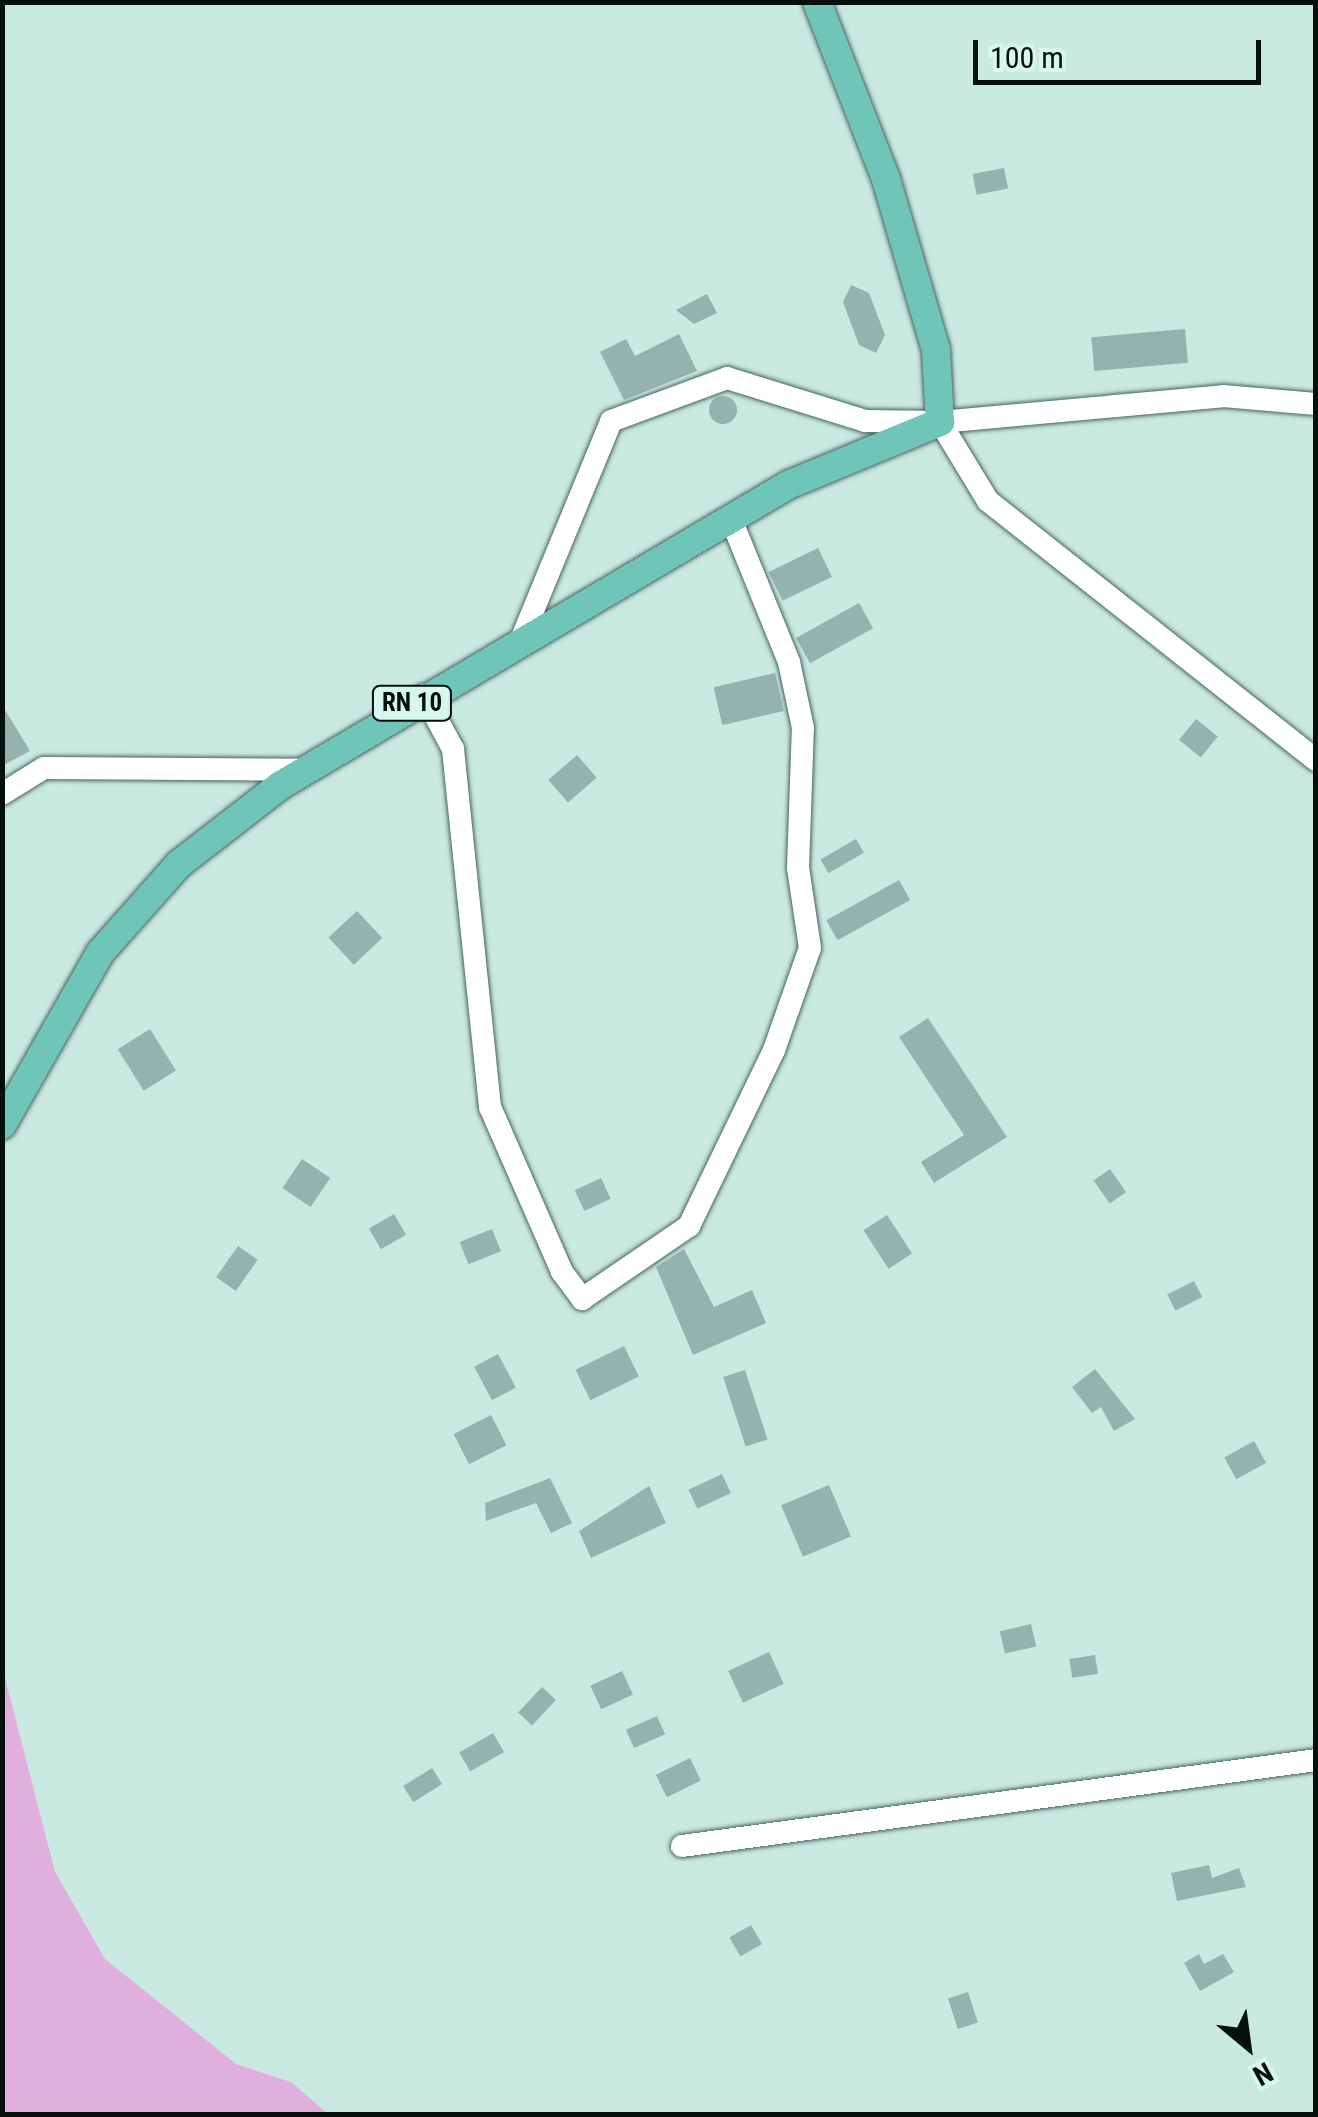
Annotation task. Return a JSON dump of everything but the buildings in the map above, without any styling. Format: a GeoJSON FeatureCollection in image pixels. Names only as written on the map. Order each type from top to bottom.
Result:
{"type":"FeatureCollection","features":[{"type":"Feature","properties":{"kind":"main road"},"geometry":{"type":"LineString","coordinates":[[817,2],[886,178],[936,350],[940,422]]}},
{"type":"Feature","properties":{"kind":"main road","name":"RN 10"},"geometry":{"type":"LineString","coordinates":[[2,1124],[11,1092],[100,952],[178,864],[305,770],[523,635],[730,517],[868,448],[940,422]]}},
{"type":"Feature","properties":{"kind":"street"},"geometry":{"type":"LineString","coordinates":[[523,635],[610,421],[727,378],[865,421],[940,422],[1222,396],[1316,404]]}},
{"type":"Feature","properties":{"kind":"street"},"geometry":{"type":"LineString","coordinates":[[940,422],[988,501],[1316,760]]}},
{"type":"Feature","properties":{"kind":"street"},"geometry":{"type":"LineString","coordinates":[[424,695],[453,749],[490,1106],[554,1256],[582,1299],[689,1226],[774,1050],[810,948],[798,868],[803,728],[789,662],[730,517]]}},
{"type":"Feature","properties":{"kind":"street"},"geometry":{"type":"LineString","coordinates":[[2,794],[44,768],[305,770]]}},
{"type":"Feature","properties":{"kind":"street"},"geometry":{"type":"LineString","coordinates":[[682,1846],[1316,1760]]}},
{"type":"Feature","properties":{"kind":"shaded area"},"geometry":{"type":"Polygon","coordinates":[[[3,1670],[55,1872],[105,1959],[236,2064],[291,2082],[328,2114],[3,2114],[3,1670]]]}}]}
